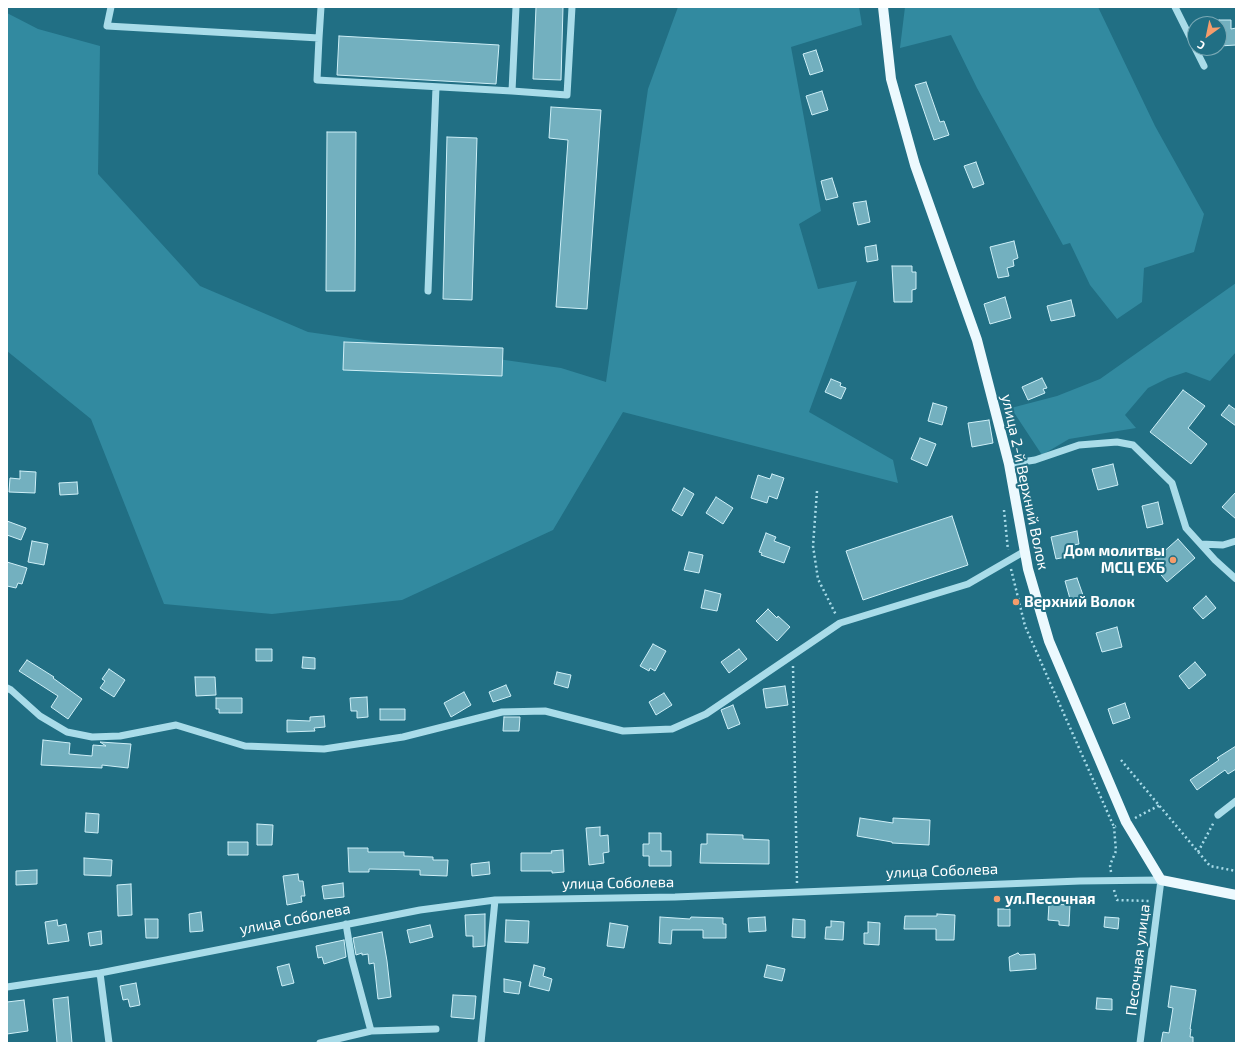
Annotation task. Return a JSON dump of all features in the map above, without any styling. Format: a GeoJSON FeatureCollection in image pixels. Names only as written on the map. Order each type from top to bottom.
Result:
{"type":"FeatureCollection","features":[{"type":"Feature","properties":{"kind":"main road","name":"улица 2-й Верхний Волок"},"geometry":{"type":"LineString","coordinates":[[883,7],[891,79],[915,165],[976,340],[1009,464],[1028,569],[1049,641],[1126,822],[1161,880]]}},
{"type":"Feature","properties":{"kind":"main road","name":"улица Соболева"},"geometry":{"type":"LineString","coordinates":[[1161,880],[1236,895]]}},
{"type":"Feature","properties":{"kind":"street"},"geometry":{"type":"LineString","coordinates":[[111,7],[106,26],[319,38]]}},
{"type":"Feature","properties":{"kind":"street"},"geometry":{"type":"LineString","coordinates":[[321,7],[316,80],[567,95],[572,7]]}},
{"type":"Feature","properties":{"kind":"street"},"geometry":{"type":"LineString","coordinates":[[512,92],[516,7]]}},
{"type":"Feature","properties":{"kind":"street"},"geometry":{"type":"LineString","coordinates":[[1175,7],[1187,32]]}},
{"type":"Feature","properties":{"kind":"street"},"geometry":{"type":"LineString","coordinates":[[1199,56],[1204,66]]}},
{"type":"Feature","properties":{"kind":"street"},"geometry":{"type":"LineString","coordinates":[[428,291],[436,87]]}},
{"type":"Feature","properties":{"kind":"street"},"geometry":{"type":"LineString","coordinates":[[1009,464],[1035,460],[1079,445],[1117,442],[1133,445],[1172,483],[1186,528],[1215,560],[1236,579]]}},
{"type":"Feature","properties":{"kind":"street"},"geometry":{"type":"LineString","coordinates":[[1201,544],[1223,545],[1236,541]]}},
{"type":"Feature","properties":{"kind":"street"},"geometry":{"type":"LineString","coordinates":[[7,688],[40,716],[67,732],[92,737],[120,736],[176,725],[245,746],[324,748],[404,737],[502,712],[545,710],[622,731],[672,729],[706,714],[840,623],[968,584],[1025,551]]}},
{"type":"Feature","properties":{"kind":"street"},"geometry":{"type":"LineString","coordinates":[[1218,815],[1236,801]]}},
{"type":"Feature","properties":{"kind":"street","name":"улица Соболева"},"geometry":{"type":"LineString","coordinates":[[7,987],[100,973],[420,910],[495,900],[675,897],[1080,881],[1161,880]]}},
{"type":"Feature","properties":{"kind":"street","name":"Песочная улица"},"geometry":{"type":"LineString","coordinates":[[1140,1043],[1161,880]]}},
{"type":"Feature","properties":{"kind":"street"},"geometry":{"type":"LineString","coordinates":[[481,1043],[495,900]]}},
{"type":"Feature","properties":{"kind":"street"},"geometry":{"type":"LineString","coordinates":[[346,924],[352,960],[371,1031]]}},
{"type":"Feature","properties":{"kind":"street"},"geometry":{"type":"LineString","coordinates":[[100,973],[108,1043]]}},
{"type":"Feature","properties":{"kind":"street"},"geometry":{"type":"LineString","coordinates":[[320,1043],[371,1031],[436,1029]]}},
{"type":"Feature","properties":{"kind":"path"},"geometry":{"type":"LineString","coordinates":[[817,491],[813,546],[818,579],[840,623]]}},
{"type":"Feature","properties":{"kind":"path"},"geometry":{"type":"LineString","coordinates":[[1004,504],[1009,560],[1024,626],[1114,827],[1144,814],[1160,805]]}},
{"type":"Feature","properties":{"kind":"path"},"geometry":{"type":"LineString","coordinates":[[792,655],[797,892]]}},
{"type":"Feature","properties":{"kind":"path"},"geometry":{"type":"LineString","coordinates":[[1121,760],[1210,866],[1236,871]]}},
{"type":"Feature","properties":{"kind":"path"},"geometry":{"type":"LineString","coordinates":[[1198,852],[1218,815]]}},
{"type":"Feature","properties":{"kind":"shaded area"},"geometry":{"type":"Polygon","coordinates":[[[678,7],[859,7],[862,25],[791,47],[821,211],[799,224],[818,289],[857,281],[809,412],[893,460],[898,483],[623,412],[553,530],[402,600],[272,614],[164,604],[91,419],[7,351],[7,13],[38,29],[100,46],[98,174],[200,286],[308,332],[561,368],[606,382],[648,89],[678,7]]]}},
{"type":"Feature","properties":{"kind":"shaded area"},"geometry":{"type":"Polygon","coordinates":[[[905,7],[1098,7],[1155,126],[1204,214],[1194,252],[1144,268],[1142,302],[1117,319],[1090,285],[1070,243],[1063,245],[977,88],[951,35],[900,48],[905,7]]]}},
{"type":"Feature","properties":{"kind":"shaded area"},"geometry":{"type":"Polygon","coordinates":[[[1236,283],[1236,352],[1210,381],[1186,372],[1168,378],[1148,388],[1125,415],[1136,428],[1069,439],[1042,455],[1011,408],[1057,396],[1100,379],[1236,283]]]}},
{"type":"Feature","properties":{"kind":"building"},"geometry":{"type":"Polygon","coordinates":[[[536,7],[563,7],[561,80],[533,79],[536,7]]]}},
{"type":"Feature","properties":{"kind":"building"},"geometry":{"type":"Polygon","coordinates":[[[1227,20],[1231,20],[1231,29],[1236,28],[1236,45],[1227,46],[1227,20]]]}},
{"type":"Feature","properties":{"kind":"building"},"geometry":{"type":"Polygon","coordinates":[[[339,36],[499,45],[496,84],[337,75],[339,36]]]}},
{"type":"Feature","properties":{"kind":"building"},"geometry":{"type":"Polygon","coordinates":[[[816,50],[823,71],[810,75],[803,54],[816,50]]]}},
{"type":"Feature","properties":{"kind":"building"},"geometry":{"type":"Polygon","coordinates":[[[926,82],[940,122],[944,121],[949,135],[934,140],[915,85],[926,82]]]}},
{"type":"Feature","properties":{"kind":"building"},"geometry":{"type":"Polygon","coordinates":[[[822,91],[828,110],[812,115],[806,96],[822,91]]]}},
{"type":"Feature","properties":{"kind":"building"},"geometry":{"type":"Polygon","coordinates":[[[551,107],[601,110],[587,309],[556,307],[568,140],[549,138],[551,107]]]}},
{"type":"Feature","properties":{"kind":"building"},"geometry":{"type":"Polygon","coordinates":[[[327,132],[356,132],[355,291],[326,291],[327,132]]]}},
{"type":"Feature","properties":{"kind":"building"},"geometry":{"type":"Polygon","coordinates":[[[447,137],[477,138],[472,300],[443,299],[447,137]]]}},
{"type":"Feature","properties":{"kind":"building"},"geometry":{"type":"Polygon","coordinates":[[[976,162],[984,184],[973,188],[964,166],[976,162]]]}},
{"type":"Feature","properties":{"kind":"building"},"geometry":{"type":"Polygon","coordinates":[[[832,178],[838,197],[826,200],[821,181],[832,178]]]}},
{"type":"Feature","properties":{"kind":"building"},"geometry":{"type":"Polygon","coordinates":[[[866,201],[870,222],[858,225],[853,203],[866,201]]]}},
{"type":"Feature","properties":{"kind":"building"},"geometry":{"type":"Polygon","coordinates":[[[1014,241],[1018,258],[1013,260],[1014,266],[1007,268],[1009,276],[998,278],[990,247],[1014,241]]]}},
{"type":"Feature","properties":{"kind":"building"},"geometry":{"type":"Polygon","coordinates":[[[876,245],[878,260],[867,262],[865,247],[876,245]]]}},
{"type":"Feature","properties":{"kind":"building"},"geometry":{"type":"Polygon","coordinates":[[[892,266],[912,266],[912,272],[916,272],[916,289],[912,290],[912,302],[894,302],[892,266]]]}},
{"type":"Feature","properties":{"kind":"building"},"geometry":{"type":"Polygon","coordinates":[[[1005,297],[1011,318],[990,324],[984,304],[1005,297]]]}},
{"type":"Feature","properties":{"kind":"building"},"geometry":{"type":"Polygon","coordinates":[[[1071,300],[1075,316],[1051,321],[1047,306],[1071,300]]]}},
{"type":"Feature","properties":{"kind":"building"},"geometry":{"type":"Polygon","coordinates":[[[344,342],[503,348],[502,376],[343,370],[344,342]]]}},
{"type":"Feature","properties":{"kind":"building"},"geometry":{"type":"Polygon","coordinates":[[[1042,378],[1047,388],[1043,389],[1045,393],[1028,400],[1022,387],[1042,378]]]}},
{"type":"Feature","properties":{"kind":"building"},"geometry":{"type":"Polygon","coordinates":[[[831,379],[841,383],[840,386],[846,388],[841,399],[825,392],[831,379]]]}},
{"type":"Feature","properties":{"kind":"building"},"geometry":{"type":"Polygon","coordinates":[[[1183,390],[1205,406],[1188,428],[1207,444],[1191,464],[1150,432],[1183,390]]]}},
{"type":"Feature","properties":{"kind":"building"},"geometry":{"type":"Polygon","coordinates":[[[933,403],[947,407],[942,425],[928,421],[933,403]]]}},
{"type":"Feature","properties":{"kind":"building"},"geometry":{"type":"Polygon","coordinates":[[[1229,405],[1236,410],[1236,426],[1221,415],[1229,405]]]}},
{"type":"Feature","properties":{"kind":"building"},"geometry":{"type":"Polygon","coordinates":[[[989,420],[993,443],[972,447],[968,423],[989,420]]]}},
{"type":"Feature","properties":{"kind":"building"},"geometry":{"type":"Polygon","coordinates":[[[920,438],[936,444],[927,466],[911,459],[920,438]]]}},
{"type":"Feature","properties":{"kind":"building"},"geometry":{"type":"Polygon","coordinates":[[[1113,464],[1118,485],[1098,490],[1092,469],[1113,464]]]}},
{"type":"Feature","properties":{"kind":"building"},"geometry":{"type":"Polygon","coordinates":[[[20,471],[36,472],[35,493],[9,492],[10,478],[20,479],[20,471]]]}},
{"type":"Feature","properties":{"kind":"building"},"geometry":{"type":"Polygon","coordinates":[[[772,474],[784,478],[777,499],[769,496],[767,503],[751,498],[758,475],[770,479],[772,474]]]}},
{"type":"Feature","properties":{"kind":"building"},"geometry":{"type":"Polygon","coordinates":[[[77,482],[78,494],[60,495],[59,483],[77,482]]]}},
{"type":"Feature","properties":{"kind":"building"},"geometry":{"type":"Polygon","coordinates":[[[684,488],[694,494],[682,516],[672,510],[684,488]]]}},
{"type":"Feature","properties":{"kind":"building"},"geometry":{"type":"Polygon","coordinates":[[[1236,492],[1236,519],[1222,507],[1236,492]]]}},
{"type":"Feature","properties":{"kind":"building"},"geometry":{"type":"Polygon","coordinates":[[[716,497],[733,508],[723,524],[706,513],[716,497]]]}},
{"type":"Feature","properties":{"kind":"building"},"geometry":{"type":"Polygon","coordinates":[[[1158,502],[1163,524],[1147,528],[1142,506],[1158,502]]]}},
{"type":"Feature","properties":{"kind":"building"},"geometry":{"type":"Polygon","coordinates":[[[952,516],[968,565],[863,600],[846,551],[952,516]]]}},
{"type":"Feature","properties":{"kind":"building"},"geometry":{"type":"Polygon","coordinates":[[[7,521],[26,528],[21,540],[7,535],[7,521]]]}},
{"type":"Feature","properties":{"kind":"building"},"geometry":{"type":"Polygon","coordinates":[[[1077,531],[1079,544],[1074,545],[1076,555],[1056,559],[1051,537],[1077,531]]]}},
{"type":"Feature","properties":{"kind":"building"},"geometry":{"type":"Polygon","coordinates":[[[766,533],[776,537],[774,541],[790,547],[784,563],[761,555],[762,553],[759,552],[766,533]]]}},
{"type":"Feature","properties":{"kind":"building","name":"Дом молитвы МСЦ ЕХБ"},"geometry":{"type":"Polygon","coordinates":[[[1178,539],[1195,558],[1167,582],[1151,563],[1178,539]]]}},
{"type":"Feature","properties":{"kind":"building"},"geometry":{"type":"Polygon","coordinates":[[[32,541],[48,544],[44,565],[28,562],[32,541]]]}},
{"type":"Feature","properties":{"kind":"building"},"geometry":{"type":"Polygon","coordinates":[[[689,552],[703,555],[699,573],[684,570],[689,552]]]}},
{"type":"Feature","properties":{"kind":"building"},"geometry":{"type":"Polygon","coordinates":[[[7,562],[27,568],[22,584],[18,583],[16,588],[7,586],[7,562]]]}},
{"type":"Feature","properties":{"kind":"building"},"geometry":{"type":"Polygon","coordinates":[[[1077,578],[1084,598],[1082,599],[1083,603],[1072,606],[1065,581],[1077,578]]]}},
{"type":"Feature","properties":{"kind":"building"},"geometry":{"type":"Polygon","coordinates":[[[705,590],[721,594],[717,611],[701,608],[705,590]]]}},
{"type":"Feature","properties":{"kind":"building"},"geometry":{"type":"Polygon","coordinates":[[[1206,596],[1216,608],[1203,619],[1193,608],[1206,596]]]}},
{"type":"Feature","properties":{"kind":"building"},"geometry":{"type":"Polygon","coordinates":[[[768,609],[777,618],[778,616],[790,627],[777,641],[756,621],[768,609]]]}},
{"type":"Feature","properties":{"kind":"building"},"geometry":{"type":"Polygon","coordinates":[[[1117,627],[1122,647],[1102,652],[1096,633],[1117,627]]]}},
{"type":"Feature","properties":{"kind":"building"},"geometry":{"type":"Polygon","coordinates":[[[653,644],[666,651],[655,671],[650,668],[649,671],[640,666],[653,644]]]}},
{"type":"Feature","properties":{"kind":"building"},"geometry":{"type":"Polygon","coordinates":[[[256,649],[272,649],[272,661],[256,661],[256,649]]]}},
{"type":"Feature","properties":{"kind":"building"},"geometry":{"type":"Polygon","coordinates":[[[739,649],[747,659],[729,673],[721,662],[739,649]]]}},
{"type":"Feature","properties":{"kind":"building"},"geometry":{"type":"Polygon","coordinates":[[[303,657],[315,658],[315,669],[302,668],[303,657]]]}},
{"type":"Feature","properties":{"kind":"building"},"geometry":{"type":"Polygon","coordinates":[[[27,660],[54,677],[53,678],[82,699],[68,719],[51,707],[58,696],[19,671],[27,660]]]}},
{"type":"Feature","properties":{"kind":"building"},"geometry":{"type":"Polygon","coordinates":[[[1195,662],[1206,675],[1189,689],[1179,676],[1195,662]]]}},
{"type":"Feature","properties":{"kind":"building"},"geometry":{"type":"Polygon","coordinates":[[[109,669],[125,680],[114,697],[100,688],[105,681],[102,679],[109,669]]]}},
{"type":"Feature","properties":{"kind":"building"},"geometry":{"type":"Polygon","coordinates":[[[557,672],[571,675],[568,688],[554,684],[557,672]]]}},
{"type":"Feature","properties":{"kind":"building"},"geometry":{"type":"Polygon","coordinates":[[[195,677],[215,677],[216,695],[196,696],[195,677]]]}},
{"type":"Feature","properties":{"kind":"building"},"geometry":{"type":"Polygon","coordinates":[[[506,685],[511,696],[493,702],[489,692],[506,685]]]}},
{"type":"Feature","properties":{"kind":"building"},"geometry":{"type":"Polygon","coordinates":[[[785,686],[788,705],[766,708],[763,689],[785,686]]]}},
{"type":"Feature","properties":{"kind":"building"},"geometry":{"type":"Polygon","coordinates":[[[464,692],[471,705],[451,717],[444,703],[464,692]]]}},
{"type":"Feature","properties":{"kind":"building"},"geometry":{"type":"Polygon","coordinates":[[[664,693],[672,705],[656,715],[649,702],[664,693]]]}},
{"type":"Feature","properties":{"kind":"building"},"geometry":{"type":"Polygon","coordinates":[[[367,697],[368,717],[357,718],[357,711],[351,711],[350,698],[367,697]]]}},
{"type":"Feature","properties":{"kind":"building"},"geometry":{"type":"Polygon","coordinates":[[[216,698],[242,698],[242,713],[219,713],[219,709],[216,709],[216,698]]]}},
{"type":"Feature","properties":{"kind":"building"},"geometry":{"type":"Polygon","coordinates":[[[1125,703],[1130,718],[1113,724],[1108,709],[1125,703]]]}},
{"type":"Feature","properties":{"kind":"building"},"geometry":{"type":"Polygon","coordinates":[[[733,705],[740,724],[728,729],[721,710],[733,705]]]}},
{"type":"Feature","properties":{"kind":"building"},"geometry":{"type":"Polygon","coordinates":[[[380,709],[405,709],[405,720],[380,720],[380,709]]]}},
{"type":"Feature","properties":{"kind":"building"},"geometry":{"type":"Polygon","coordinates":[[[324,716],[325,727],[314,728],[315,731],[287,732],[287,720],[310,721],[310,717],[324,716]]]}},
{"type":"Feature","properties":{"kind":"building"},"geometry":{"type":"Polygon","coordinates":[[[504,717],[520,717],[519,731],[503,731],[504,717]]]}},
{"type":"Feature","properties":{"kind":"building"},"geometry":{"type":"Polygon","coordinates":[[[43,740],[70,743],[69,754],[92,756],[93,745],[106,746],[100,742],[131,744],[128,768],[102,765],[102,768],[41,765],[43,740]]]}},
{"type":"Feature","properties":{"kind":"building"},"geometry":{"type":"Polygon","coordinates":[[[1236,746],[1236,769],[1228,774],[1225,770],[1197,790],[1190,780],[1219,760],[1217,758],[1236,746]]]}},
{"type":"Feature","properties":{"kind":"building"},"geometry":{"type":"Polygon","coordinates":[[[86,813],[99,814],[98,833],[85,832],[86,813]]]}},
{"type":"Feature","properties":{"kind":"building"},"geometry":{"type":"Polygon","coordinates":[[[860,818],[893,823],[893,818],[930,820],[929,845],[892,843],[857,836],[860,818]]]}},
{"type":"Feature","properties":{"kind":"building"},"geometry":{"type":"Polygon","coordinates":[[[257,824],[273,825],[272,845],[257,845],[257,824]]]}},
{"type":"Feature","properties":{"kind":"building"},"geometry":{"type":"Polygon","coordinates":[[[600,827],[600,836],[608,835],[609,852],[603,853],[604,863],[589,865],[586,828],[600,827]]]}},
{"type":"Feature","properties":{"kind":"building"},"geometry":{"type":"Polygon","coordinates":[[[649,833],[661,833],[661,851],[671,851],[671,866],[649,866],[649,856],[643,856],[643,844],[649,844],[649,833]]]}},
{"type":"Feature","properties":{"kind":"building"},"geometry":{"type":"Polygon","coordinates":[[[707,834],[743,835],[743,839],[769,840],[769,864],[700,863],[701,844],[707,844],[707,834]]]}},
{"type":"Feature","properties":{"kind":"building"},"geometry":{"type":"Polygon","coordinates":[[[228,842],[248,842],[248,855],[228,855],[228,842]]]}},
{"type":"Feature","properties":{"kind":"building"},"geometry":{"type":"Polygon","coordinates":[[[348,848],[368,848],[368,852],[404,852],[404,856],[433,857],[433,860],[448,860],[447,876],[420,875],[420,870],[369,869],[369,872],[349,872],[348,848]]]}},
{"type":"Feature","properties":{"kind":"building"},"geometry":{"type":"Polygon","coordinates":[[[563,850],[564,872],[552,873],[552,871],[521,871],[521,853],[552,853],[551,851],[563,850]]]}},
{"type":"Feature","properties":{"kind":"building"},"geometry":{"type":"Polygon","coordinates":[[[84,858],[112,860],[111,876],[84,875],[84,858]]]}},
{"type":"Feature","properties":{"kind":"building"},"geometry":{"type":"Polygon","coordinates":[[[489,862],[490,874],[472,876],[471,864],[489,862]]]}},
{"type":"Feature","properties":{"kind":"building"},"geometry":{"type":"Polygon","coordinates":[[[37,870],[37,884],[16,885],[16,871],[37,870]]]}},
{"type":"Feature","properties":{"kind":"building"},"geometry":{"type":"Polygon","coordinates":[[[298,874],[299,881],[303,881],[305,896],[301,896],[302,902],[287,905],[283,876],[298,874]]]}},
{"type":"Feature","properties":{"kind":"building"},"geometry":{"type":"Polygon","coordinates":[[[343,883],[344,897],[324,899],[322,886],[343,883]]]}},
{"type":"Feature","properties":{"kind":"building"},"geometry":{"type":"Polygon","coordinates":[[[131,884],[132,915],[118,916],[117,885],[131,884]]]}},
{"type":"Feature","properties":{"kind":"building"},"geometry":{"type":"Polygon","coordinates":[[[1049,904],[1070,905],[1069,926],[1059,925],[1059,921],[1048,920],[1049,904]]]}},
{"type":"Feature","properties":{"kind":"building"},"geometry":{"type":"Polygon","coordinates":[[[998,909],[1010,909],[1010,926],[998,926],[998,909]]]}},
{"type":"Feature","properties":{"kind":"building"},"geometry":{"type":"Polygon","coordinates":[[[201,912],[203,931],[190,932],[189,914],[201,912]]]}},
{"type":"Feature","properties":{"kind":"building"},"geometry":{"type":"Polygon","coordinates":[[[485,914],[485,946],[473,947],[473,936],[466,936],[465,915],[485,914]]]}},
{"type":"Feature","properties":{"kind":"building"},"geometry":{"type":"Polygon","coordinates":[[[937,914],[955,915],[954,940],[936,940],[936,929],[904,929],[905,916],[937,916],[937,914]]]}},
{"type":"Feature","properties":{"kind":"building"},"geometry":{"type":"Polygon","coordinates":[[[660,917],[690,919],[691,917],[723,918],[723,924],[726,924],[726,938],[703,938],[703,930],[672,930],[671,944],[659,943],[660,917]]]}},
{"type":"Feature","properties":{"kind":"building"},"geometry":{"type":"Polygon","coordinates":[[[765,917],[766,931],[749,932],[748,918],[765,917]]]}},
{"type":"Feature","properties":{"kind":"building"},"geometry":{"type":"Polygon","coordinates":[[[1105,917],[1119,918],[1118,929],[1104,927],[1105,917]]]}},
{"type":"Feature","properties":{"kind":"building"},"geometry":{"type":"Polygon","coordinates":[[[145,919],[158,919],[158,938],[146,938],[145,919]]]}},
{"type":"Feature","properties":{"kind":"building"},"geometry":{"type":"Polygon","coordinates":[[[793,919],[805,920],[805,938],[792,937],[793,919]]]}},
{"type":"Feature","properties":{"kind":"building"},"geometry":{"type":"Polygon","coordinates":[[[57,920],[58,926],[66,924],[69,941],[48,944],[45,922],[57,920]]]}},
{"type":"Feature","properties":{"kind":"building"},"geometry":{"type":"Polygon","coordinates":[[[506,920],[529,921],[528,943],[505,942],[506,920]]]}},
{"type":"Feature","properties":{"kind":"building"},"geometry":{"type":"Polygon","coordinates":[[[831,921],[844,922],[843,940],[825,939],[826,927],[831,927],[831,921]]]}},
{"type":"Feature","properties":{"kind":"building"},"geometry":{"type":"Polygon","coordinates":[[[868,922],[880,923],[879,945],[864,944],[864,933],[868,933],[868,922]]]}},
{"type":"Feature","properties":{"kind":"building"},"geometry":{"type":"Polygon","coordinates":[[[610,923],[628,926],[624,948],[607,946],[610,923]]]}},
{"type":"Feature","properties":{"kind":"building"},"geometry":{"type":"Polygon","coordinates":[[[430,925],[433,937],[410,943],[407,930],[430,925]]]}},
{"type":"Feature","properties":{"kind":"building"},"geometry":{"type":"Polygon","coordinates":[[[101,931],[102,944],[90,946],[88,933],[101,931]]]}},
{"type":"Feature","properties":{"kind":"building"},"geometry":{"type":"Polygon","coordinates":[[[382,932],[391,997],[378,999],[374,963],[369,964],[368,954],[362,955],[362,953],[356,955],[353,938],[382,932]]]}},
{"type":"Feature","properties":{"kind":"building"},"geometry":{"type":"Polygon","coordinates":[[[344,940],[346,957],[324,964],[322,957],[318,958],[316,946],[344,940]]]}},
{"type":"Feature","properties":{"kind":"building"},"geometry":{"type":"Polygon","coordinates":[[[1018,953],[1020,955],[1035,954],[1036,969],[1010,971],[1009,957],[1018,953]]]}},
{"type":"Feature","properties":{"kind":"building"},"geometry":{"type":"Polygon","coordinates":[[[289,964],[294,983],[282,986],[277,967],[289,964]]]}},
{"type":"Feature","properties":{"kind":"building"},"geometry":{"type":"Polygon","coordinates":[[[534,965],[545,968],[543,976],[552,979],[549,991],[529,986],[534,965]]]}},
{"type":"Feature","properties":{"kind":"building"},"geometry":{"type":"Polygon","coordinates":[[[767,965],[785,969],[782,981],[764,977],[767,965]]]}},
{"type":"Feature","properties":{"kind":"building"},"geometry":{"type":"Polygon","coordinates":[[[504,979],[521,982],[519,994],[504,992],[504,979]]]}},
{"type":"Feature","properties":{"kind":"building"},"geometry":{"type":"Polygon","coordinates":[[[136,983],[140,1005],[130,1007],[128,999],[123,1000],[120,986],[136,983]]]}},
{"type":"Feature","properties":{"kind":"building"},"geometry":{"type":"Polygon","coordinates":[[[1171,986],[1196,990],[1190,1029],[1190,1037],[1193,1037],[1193,1043],[1161,1043],[1163,1032],[1169,1033],[1173,1008],[1168,1007],[1171,986]]]}},
{"type":"Feature","properties":{"kind":"building"},"geometry":{"type":"Polygon","coordinates":[[[453,995],[476,996],[474,1019],[451,1017],[453,995]]]}},
{"type":"Feature","properties":{"kind":"building"},"geometry":{"type":"Polygon","coordinates":[[[68,997],[72,1043],[57,1043],[53,999],[68,997]]]}},
{"type":"Feature","properties":{"kind":"building"},"geometry":{"type":"Polygon","coordinates":[[[1097,998],[1112,999],[1112,1010],[1096,1009],[1097,998]]]}},
{"type":"Feature","properties":{"kind":"building"},"geometry":{"type":"Polygon","coordinates":[[[24,1000],[28,1031],[7,1034],[7,1002],[24,1000]]]}},
{"type":"Feature","properties":{"kind":"place","name":"Дом молитвы МСЦ ЕХБ"},"geometry":{"type":"Point","coordinates":[1173,560]}},
{"type":"Feature","properties":{"kind":"place","name":"Верхний Волок"},"geometry":{"type":"Point","coordinates":[1016,602]}},
{"type":"Feature","properties":{"kind":"place","name":"ул.Песочная"},"geometry":{"type":"Point","coordinates":[997,899]}}]}
